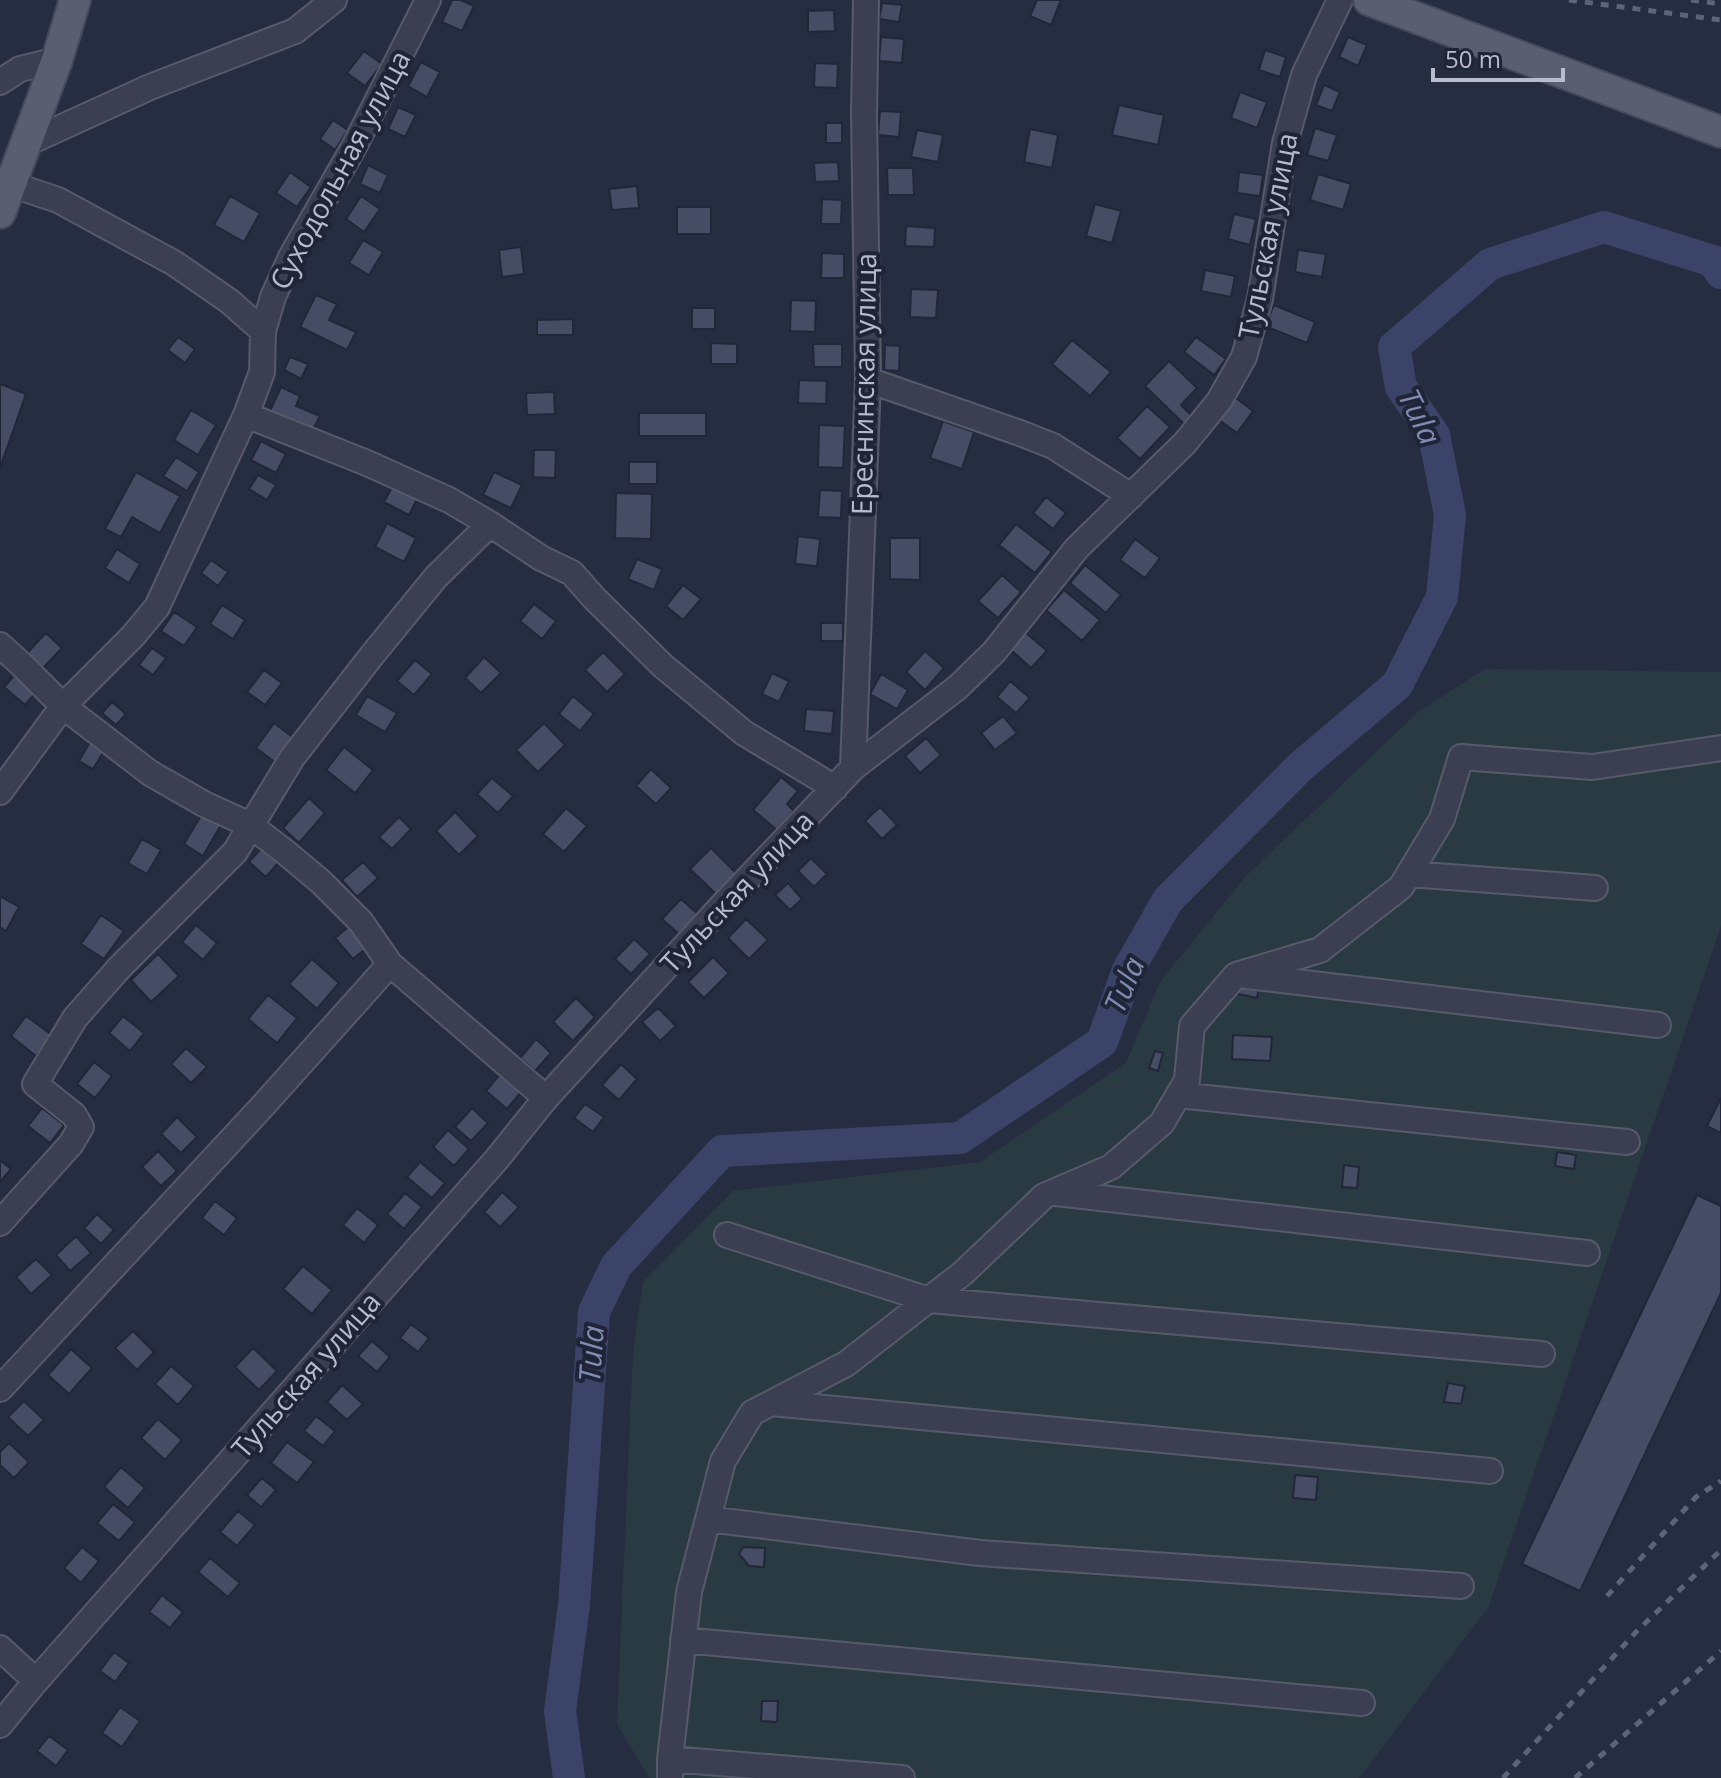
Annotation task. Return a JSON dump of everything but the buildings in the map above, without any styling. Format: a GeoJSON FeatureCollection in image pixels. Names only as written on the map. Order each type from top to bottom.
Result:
{"type":"FeatureCollection","features":[{"type":"Feature","properties":{"kind":"main road"},"geometry":{"type":"LineString","coordinates":[[0,213],[57,60],[75,0]]}},
{"type":"Feature","properties":{"kind":"main road"},"geometry":{"type":"LineString","coordinates":[[1369,0],[1721,132]]}},
{"type":"Feature","properties":{"kind":"street"},"geometry":{"type":"LineString","coordinates":[[25,144],[150,87],[295,31],[334,0]]}},
{"type":"Feature","properties":{"kind":"street","name":"Суходольная улица"},"geometry":{"type":"LineString","coordinates":[[0,792],[63,706],[133,636],[157,607],[246,415],[262,372],[263,331],[273,297],[291,257],[355,145],[428,0]]}},
{"type":"Feature","properties":{"kind":"street","name":"Ереснинская улица"},"geometry":{"type":"LineString","coordinates":[[853,768],[868,380],[864,114],[866,0]]}},
{"type":"Feature","properties":{"kind":"street","name":"Тульская улица"},"geometry":{"type":"LineString","coordinates":[[0,1725],[496,1160],[546,1098],[718,910],[853,768],[958,687],[994,652],[1077,548],[1185,443],[1219,401],[1244,357],[1260,299],[1285,143],[1304,75],[1340,0]]}},
{"type":"Feature","properties":{"kind":"street"},"geometry":{"type":"LineString","coordinates":[[0,82],[20,69],[57,60]]}},
{"type":"Feature","properties":{"kind":"street"},"geometry":{"type":"LineString","coordinates":[[10,184],[58,200],[174,263],[229,301],[263,331]]}},
{"type":"Feature","properties":{"kind":"street"},"geometry":{"type":"LineString","coordinates":[[868,380],[1053,446],[1131,496]]}},
{"type":"Feature","properties":{"kind":"street"},"geometry":{"type":"LineString","coordinates":[[246,415],[367,463],[449,500],[541,558],[572,573],[663,666],[744,733],[835,788]]}},
{"type":"Feature","properties":{"kind":"street"},"geometry":{"type":"LineString","coordinates":[[0,1223],[71,1144],[81,1127],[74,1115],[35,1084],[75,1018],[120,967],[235,852],[292,758],[436,577],[490,524]]}},
{"type":"Feature","properties":{"kind":"street"},"geometry":{"type":"LineString","coordinates":[[0,645],[63,706],[150,773],[204,804],[250,825],[284,851],[361,922],[390,964],[546,1098]]}},
{"type":"Feature","properties":{"kind":"street"},"geometry":{"type":"LineString","coordinates":[[902,1778],[670,1769],[689,1592],[723,1461],[752,1413],[846,1364],[963,1273],[1044,1196],[1111,1167],[1162,1123],[1187,1080],[1192,1026],[1236,975],[1320,950],[1401,887],[1442,819],[1461,757],[1592,767],[1721,748]]}},
{"type":"Feature","properties":{"kind":"street"},"geometry":{"type":"LineString","coordinates":[[1409,874],[1595,888]]}},
{"type":"Feature","properties":{"kind":"street"},"geometry":{"type":"LineString","coordinates":[[0,1389],[390,964]]}},
{"type":"Feature","properties":{"kind":"street"},"geometry":{"type":"LineString","coordinates":[[1236,975],[1658,1025]]}},
{"type":"Feature","properties":{"kind":"street"},"geometry":{"type":"LineString","coordinates":[[1178,1095],[1627,1142]]}},
{"type":"Feature","properties":{"kind":"street"},"geometry":{"type":"LineString","coordinates":[[1053,1192],[1587,1253]]}},
{"type":"Feature","properties":{"kind":"street"},"geometry":{"type":"LineString","coordinates":[[727,1235],[929,1300],[1542,1354]]}},
{"type":"Feature","properties":{"kind":"street"},"geometry":{"type":"LineString","coordinates":[[772,1403],[1490,1471]]}},
{"type":"Feature","properties":{"kind":"street"},"geometry":{"type":"LineString","coordinates":[[708,1519],[980,1553],[1461,1586]]}},
{"type":"Feature","properties":{"kind":"street"},"geometry":{"type":"LineString","coordinates":[[683,1640],[1362,1703]]}},
{"type":"Feature","properties":{"kind":"street"},"geometry":{"type":"LineString","coordinates":[[0,1648],[36,1681]]}},
{"type":"Feature","properties":{"kind":"shaded area"},"geometry":{"type":"Polygon","coordinates":[[[1485,669],[1721,672],[1721,926],[1488,1608],[1359,1778],[649,1778],[617,1724],[633,1352],[643,1282],[733,1191],[980,1162],[1126,1063],[1160,982],[1245,877],[1418,712],[1485,669]]]}},
{"type":"Feature","properties":{"kind":"waterway","name":"Tula"},"geometry":{"type":"LineString","coordinates":[[569,1778],[560,1711],[574,1605],[594,1312],[616,1266],[722,1151],[960,1138],[1102,1042],[1128,970],[1168,900],[1300,767],[1397,685],[1442,597],[1450,515],[1434,435],[1401,387],[1394,347],[1490,264],[1604,227],[1713,261],[1721,273]]}},
{"type":"Feature","properties":{"kind":"railway"},"geometry":{"type":"LineString","coordinates":[[1569,0],[1721,20]]}},
{"type":"Feature","properties":{"kind":"railway"},"geometry":{"type":"LineString","coordinates":[[1691,0],[1721,4]]}},
{"type":"Feature","properties":{"kind":"railway"},"geometry":{"type":"LineString","coordinates":[[1607,1596],[1696,1497],[1721,1481]]}},
{"type":"Feature","properties":{"kind":"railway"},"geometry":{"type":"LineString","coordinates":[[1503,1778],[1636,1632],[1721,1550]]}},
{"type":"Feature","properties":{"kind":"railway"},"geometry":{"type":"LineString","coordinates":[[1575,1778],[1721,1651]]}}]}
